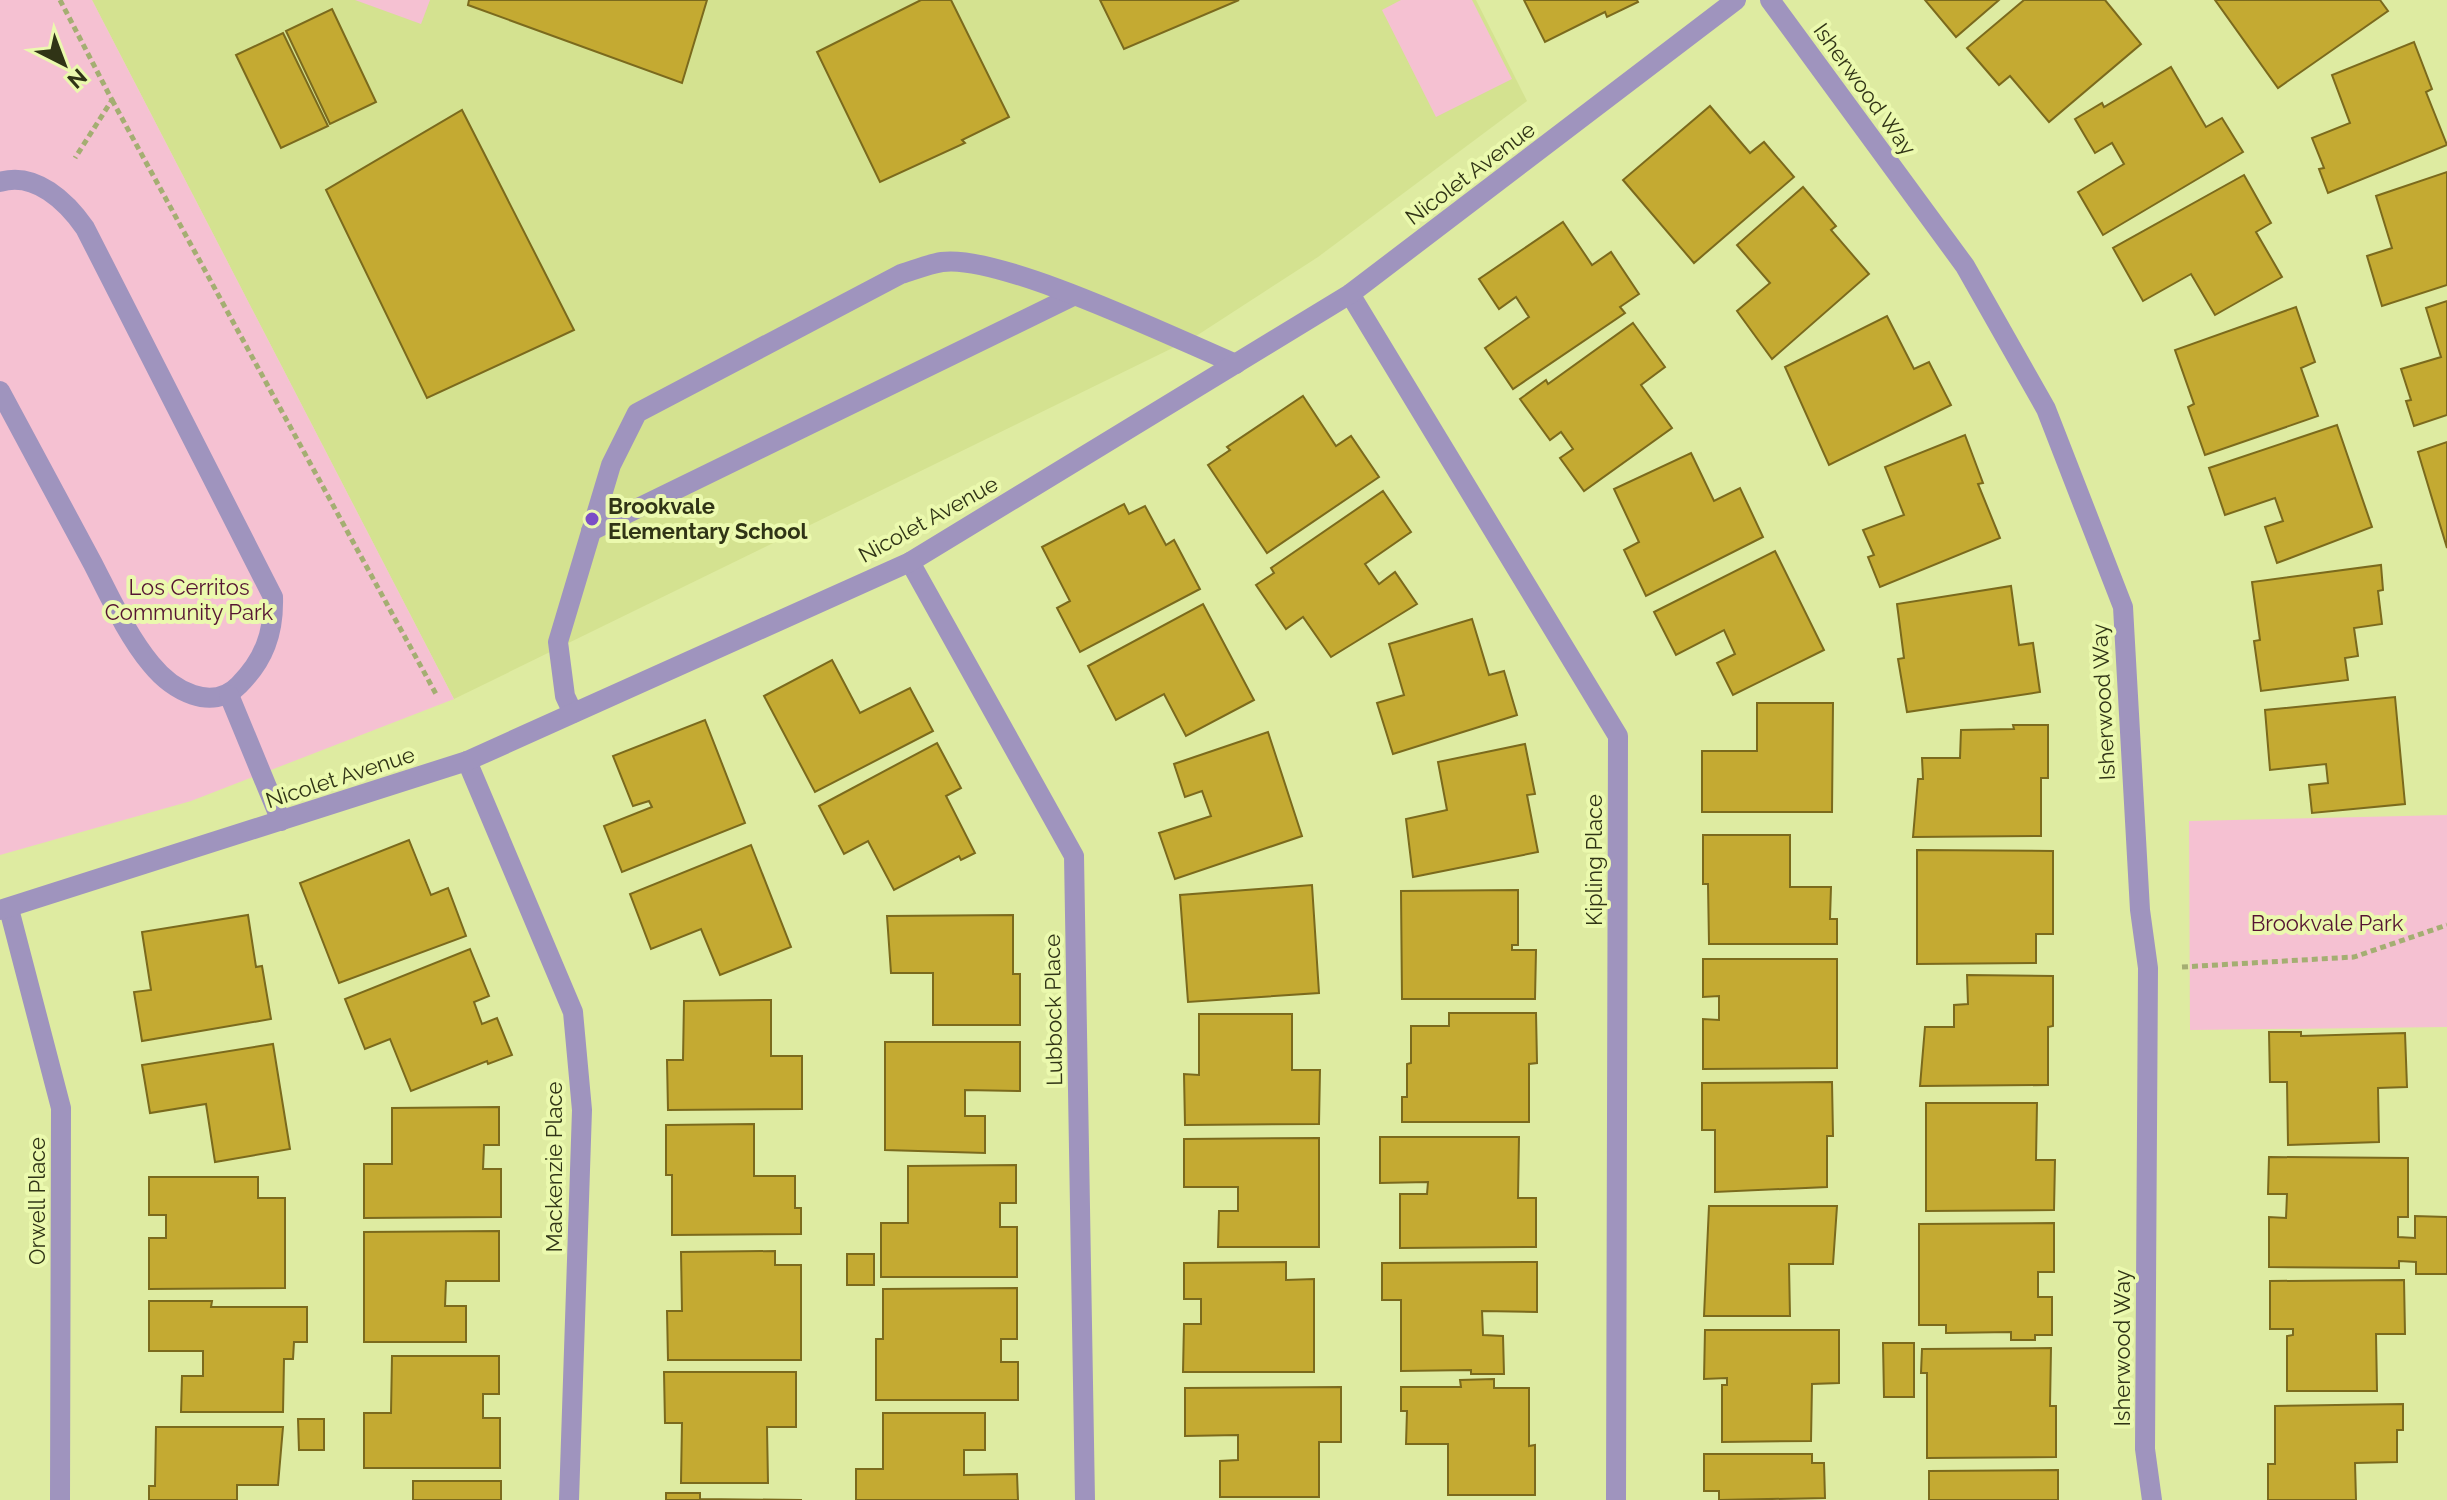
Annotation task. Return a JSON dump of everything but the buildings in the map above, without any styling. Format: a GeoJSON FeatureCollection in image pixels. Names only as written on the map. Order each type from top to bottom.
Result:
{"type":"FeatureCollection","features":[{"type":"Feature","properties":{"kind":"street","name":"Nicolet Avenue"},"geometry":{"type":"LineString","coordinates":[[4,909],[467,761],[910,562],[1350,294],[1736,0]]}},
{"type":"Feature","properties":{"kind":"street","name":"Isherwood Way"},"geometry":{"type":"LineString","coordinates":[[1770,0],[1965,266],[2046,409],[2123,607],[2131,785],[2148,968],[2145,1449],[2152,1500]]}},
{"type":"Feature","properties":{"kind":"street"},"geometry":{"type":"LineString","coordinates":[[0,182],[9,179],[42,186],[61,199],[85,228],[273,597],[271,635],[261,658],[229,695],[210,701],[192,695],[167,680],[151,664],[121,617],[0,391]]}},
{"type":"Feature","properties":{"kind":"street"},"geometry":{"type":"LineString","coordinates":[[573,713],[565,696],[558,642],[611,465],[637,413],[901,274],[944,262],[986,265],[1073,296],[1236,364]]}},
{"type":"Feature","properties":{"kind":"street","name":"Kipling Place"},"geometry":{"type":"LineString","coordinates":[[1350,294],[1618,736],[1616,1500]]}},
{"type":"Feature","properties":{"kind":"street"},"geometry":{"type":"LineString","coordinates":[[591,531],[1073,296]]}},
{"type":"Feature","properties":{"kind":"street","name":"Lubbock Place"},"geometry":{"type":"LineString","coordinates":[[910,562],[1074,856],[1085,1500]]}},
{"type":"Feature","properties":{"kind":"street"},"geometry":{"type":"LineString","coordinates":[[229,695],[281,821]]}},
{"type":"Feature","properties":{"kind":"street","name":"Mackenzie Place"},"geometry":{"type":"LineString","coordinates":[[467,761],[573,1012],[582,1110],[569,1500]]}},
{"type":"Feature","properties":{"kind":"street","name":"Orwell Place"},"geometry":{"type":"LineString","coordinates":[[4,909],[61,1108],[60,1500]]}},
{"type":"Feature","properties":{"kind":"path"},"geometry":{"type":"LineString","coordinates":[[60,0],[436,694]]}},
{"type":"Feature","properties":{"kind":"path"},"geometry":{"type":"LineString","coordinates":[[75,158],[112,100]]}},
{"type":"Feature","properties":{"kind":"path"},"geometry":{"type":"LineString","coordinates":[[2148,968],[2354,957],[2447,925]]}},
{"type":"Feature","properties":{"kind":"shaded area","name":"Brookvale Elementary School"},"geometry":{"type":"Polygon","coordinates":[[[92,0],[1476,0],[1527,101],[1318,257],[1193,338],[454,699],[92,0]]]}},
{"type":"Feature","properties":{"kind":"green space","name":"Los Cerritos Community Park"},"geometry":{"type":"Polygon","coordinates":[[[0,0],[92,0],[454,699],[191,801],[0,855],[0,0]]]}},
{"type":"Feature","properties":{"kind":"green space"},"geometry":{"type":"Polygon","coordinates":[[[355,0],[430,0],[421,24],[355,0]]]}},
{"type":"Feature","properties":{"kind":"green space"},"geometry":{"type":"Polygon","coordinates":[[[1401,0],[1472,0],[1512,79],[1436,117],[1382,10],[1401,0]]]}},
{"type":"Feature","properties":{"kind":"green space","name":"Brookvale Park"},"geometry":{"type":"Polygon","coordinates":[[[2447,815],[2447,1027],[2190,1030],[2189,821],[2447,815]]]}},
{"type":"Feature","properties":{"kind":"place","name":"Brookvale Elementary School"},"geometry":{"type":"Point","coordinates":[592,519]}}]}
